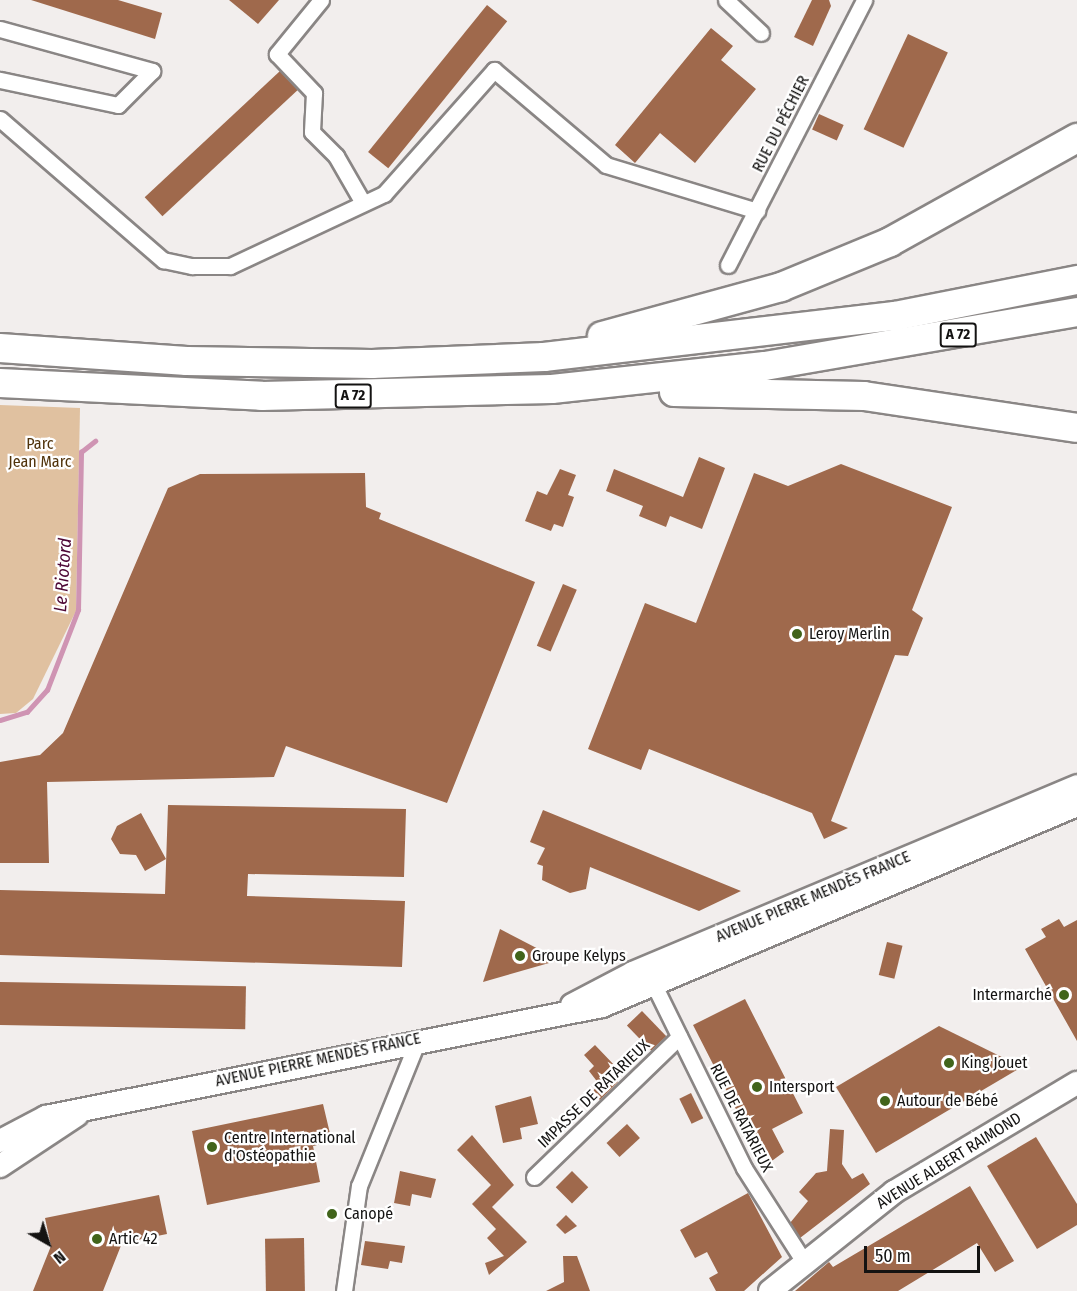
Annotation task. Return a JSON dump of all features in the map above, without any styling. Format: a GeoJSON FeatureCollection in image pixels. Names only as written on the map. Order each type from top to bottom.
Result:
{"type":"FeatureCollection","features":[{"type":"Feature","properties":{"kind":"highway"},"geometry":{"type":"LineString","coordinates":[[544,357],[566,344],[781,287],[879,247],[1077,138]]}},
{"type":"Feature","properties":{"kind":"highway","name":"A 72"},"geometry":{"type":"LineString","coordinates":[[0,348],[187,360],[372,364],[544,357],[895,316],[1077,280]]}},
{"type":"Feature","properties":{"kind":"highway","name":"A 72"},"geometry":{"type":"LineString","coordinates":[[0,383],[352,396],[646,380],[862,352],[1077,312]]}},
{"type":"Feature","properties":{"kind":"highway"},"geometry":{"type":"LineString","coordinates":[[646,380],[678,394],[749,390],[864,396],[1070,425]]}},
{"type":"Feature","properties":{"kind":"main road"},"geometry":{"type":"LineString","coordinates":[[856,879],[1077,771]]}},
{"type":"Feature","properties":{"kind":"main road","name":"AVENUE PIERRE MENDÈS FRANCE"},"geometry":{"type":"LineString","coordinates":[[552,1015],[633,972],[1077,786]]}},
{"type":"Feature","properties":{"kind":"main road","name":"AVENUE PIERRE MENDÈS FRANCE"},"geometry":{"type":"LineString","coordinates":[[0,1140],[46,1117],[418,1040],[602,1006],[1077,805]]}},
{"type":"Feature","properties":{"kind":"main road","name":"AVENUE ALBERT RAIMOND"},"geometry":{"type":"LineString","coordinates":[[770,1291],[894,1192],[1077,1083]]}},
{"type":"Feature","properties":{"kind":"main road","name":"AVENUE PIERRE MENDÈS FRANCE"},"geometry":{"type":"LineString","coordinates":[[0,1166],[86,1109]]}},
{"type":"Feature","properties":{"kind":"street"},"geometry":{"type":"LineString","coordinates":[[321,0],[277,54],[314,93],[312,132],[336,156],[363,203]]}},
{"type":"Feature","properties":{"kind":"street"},"geometry":{"type":"LineString","coordinates":[[726,0],[761,33]]}},
{"type":"Feature","properties":{"kind":"street","name":"RUE DU PÉCHIER"},"geometry":{"type":"LineString","coordinates":[[728,265],[864,0]]}},
{"type":"Feature","properties":{"kind":"street"},"geometry":{"type":"LineString","coordinates":[[0,28],[152,70],[118,105],[0,80]]}},
{"type":"Feature","properties":{"kind":"street"},"geometry":{"type":"LineString","coordinates":[[0,119],[163,260],[230,266],[384,194],[416,165],[494,70],[606,165],[757,211]]}},
{"type":"Feature","properties":{"kind":"street","name":"RUE DE RATARIEUX"},"geometry":{"type":"LineString","coordinates":[[654,985],[744,1168],[804,1262]]}},
{"type":"Feature","properties":{"kind":"street","name":"IMPASSE DE RATARIEUX"},"geometry":{"type":"LineString","coordinates":[[534,1177],[679,1037]]}},
{"type":"Feature","properties":{"kind":"street"},"geometry":{"type":"LineString","coordinates":[[344,1291],[359,1186],[418,1040]]}},
{"type":"Feature","properties":{"kind":"green space","name":"Parc Jean Marc"},"geometry":{"type":"Polygon","coordinates":[[[0,405],[80,408],[76,611],[33,699],[16,713],[0,714],[0,405]]]}},
{"type":"Feature","properties":{"kind":"building"},"geometry":{"type":"Polygon","coordinates":[[[31,0],[118,0],[162,13],[155,39],[31,0]]]}},
{"type":"Feature","properties":{"kind":"building"},"geometry":{"type":"Polygon","coordinates":[[[229,0],[279,0],[258,24],[229,0]]]}},
{"type":"Feature","properties":{"kind":"building"},"geometry":{"type":"Polygon","coordinates":[[[812,0],[829,0],[831,6],[813,46],[794,37],[812,0]]]}},
{"type":"Feature","properties":{"kind":"building"},"geometry":{"type":"Polygon","coordinates":[[[487,5],[507,21],[388,168],[368,152],[487,5]]]}},
{"type":"Feature","properties":{"kind":"building"},"geometry":{"type":"Polygon","coordinates":[[[711,28],[733,46],[721,60],[756,89],[695,163],[660,133],[635,163],[615,145],[711,28]]]}},
{"type":"Feature","properties":{"kind":"building"},"geometry":{"type":"Polygon","coordinates":[[[908,34],[948,53],[904,148],[864,129],[908,34]]]}},
{"type":"Feature","properties":{"kind":"building"},"geometry":{"type":"Polygon","coordinates":[[[280,71],[298,90],[162,216],[145,197],[280,71]]]}},
{"type":"Feature","properties":{"kind":"building"},"geometry":{"type":"Polygon","coordinates":[[[819,114],[844,125],[837,141],[812,130],[819,114]]]}},
{"type":"Feature","properties":{"kind":"building"},"geometry":{"type":"Polygon","coordinates":[[[699,457],[725,468],[702,529],[670,516],[666,527],[639,516],[643,506],[606,491],[614,469],[683,497],[699,457]]]}},
{"type":"Feature","properties":{"kind":"building","name":"Leroy Merlin"},"geometry":{"type":"Polygon","coordinates":[[[841,464],[952,507],[912,610],[923,618],[908,656],[895,655],[831,821],[848,828],[824,839],[812,813],[649,749],[641,770],[588,749],[645,603],[696,623],[754,473],[788,486],[841,464]]]}},
{"type":"Feature","properties":{"kind":"building"},"geometry":{"type":"Polygon","coordinates":[[[560,469],[576,475],[568,495],[574,497],[563,527],[554,524],[551,531],[525,521],[537,491],[547,495],[560,469]]]}},
{"type":"Feature","properties":{"kind":"building"},"geometry":{"type":"Polygon","coordinates":[[[365,473],[366,507],[381,513],[379,519],[535,582],[447,803],[286,746],[274,777],[47,782],[49,863],[0,863],[0,762],[40,755],[63,733],[168,488],[200,474],[365,473]]]}},
{"type":"Feature","properties":{"kind":"building"},"geometry":{"type":"Polygon","coordinates":[[[563,584],[577,590],[551,652],[537,646],[563,584]]]}},
{"type":"Feature","properties":{"kind":"building"},"geometry":{"type":"Polygon","coordinates":[[[168,805],[406,809],[404,877],[248,874],[247,896],[405,901],[402,967],[0,955],[0,890],[165,894],[168,805]]]}},
{"type":"Feature","properties":{"kind":"building"},"geometry":{"type":"Polygon","coordinates":[[[543,810],[741,891],[699,911],[590,867],[586,889],[570,893],[542,880],[543,866],[537,864],[545,848],[530,842],[543,810]]]}},
{"type":"Feature","properties":{"kind":"building"},"geometry":{"type":"Polygon","coordinates":[[[141,813],[166,859],[145,871],[136,855],[120,854],[111,839],[117,826],[141,813]]]}},
{"type":"Feature","properties":{"kind":"building","name":"Intermarché"},"geometry":{"type":"Polygon","coordinates":[[[1059,919],[1064,927],[1077,920],[1077,1041],[1025,949],[1046,937],[1041,929],[1059,919]]]}},
{"type":"Feature","properties":{"kind":"building","name":"Groupe Kelyps"},"geometry":{"type":"Polygon","coordinates":[[[500,929],[550,955],[556,961],[483,982],[500,929]]]}},
{"type":"Feature","properties":{"kind":"building"},"geometry":{"type":"Polygon","coordinates":[[[887,942],[903,946],[894,979],[879,975],[887,942]]]}},
{"type":"Feature","properties":{"kind":"building"},"geometry":{"type":"Polygon","coordinates":[[[0,982],[246,986],[245,1029],[0,1025],[0,982]]]}},
{"type":"Feature","properties":{"kind":"building","name":"Intersport"},"geometry":{"type":"Polygon","coordinates":[[[745,999],[803,1113],[772,1129],[784,1152],[765,1166],[693,1025],[745,999]]]}},
{"type":"Feature","properties":{"kind":"building"},"geometry":{"type":"Polygon","coordinates":[[[642,1011],[666,1036],[651,1051],[627,1026],[642,1011]]]}},
{"type":"Feature","properties":{"kind":"building"},"geometry":{"type":"Polygon","coordinates":[[[939,1026],[1022,1067],[876,1153],[836,1087],[939,1026]]]}},
{"type":"Feature","properties":{"kind":"building"},"geometry":{"type":"Polygon","coordinates":[[[595,1045],[617,1068],[610,1075],[618,1082],[600,1100],[592,1092],[599,1084],[589,1071],[594,1066],[584,1055],[595,1045]]]}},
{"type":"Feature","properties":{"kind":"building"},"geometry":{"type":"Polygon","coordinates":[[[691,1093],[703,1118],[692,1124],[679,1099],[691,1093]]]}},
{"type":"Feature","properties":{"kind":"building"},"geometry":{"type":"Polygon","coordinates":[[[531,1096],[538,1124],[520,1128],[522,1139],[503,1143],[495,1106],[531,1096]]]}},
{"type":"Feature","properties":{"kind":"building"},"geometry":{"type":"Polygon","coordinates":[[[323,1104],[332,1142],[313,1146],[320,1182],[207,1205],[192,1131],[323,1104]]]}},
{"type":"Feature","properties":{"kind":"building"},"geometry":{"type":"Polygon","coordinates":[[[627,1124],[640,1138],[619,1157],[607,1143],[627,1124]]]}},
{"type":"Feature","properties":{"kind":"building"},"geometry":{"type":"Polygon","coordinates":[[[830,1129],[844,1130],[842,1164],[852,1179],[863,1173],[870,1184],[800,1238],[790,1223],[808,1201],[799,1192],[816,1173],[827,1171],[830,1129]]]}},
{"type":"Feature","properties":{"kind":"building"},"geometry":{"type":"Polygon","coordinates":[[[472,1135],[514,1185],[492,1207],[527,1242],[489,1275],[485,1263],[504,1256],[487,1238],[496,1229],[472,1204],[491,1185],[457,1150],[472,1135]]]}},
{"type":"Feature","properties":{"kind":"building"},"geometry":{"type":"Polygon","coordinates":[[[1036,1137],[1077,1204],[1077,1225],[1037,1249],[987,1166],[1036,1137]]]}},
{"type":"Feature","properties":{"kind":"building"},"geometry":{"type":"Polygon","coordinates":[[[400,1171],[436,1179],[431,1198],[412,1194],[410,1206],[394,1203],[400,1171]]]}},
{"type":"Feature","properties":{"kind":"building"},"geometry":{"type":"Polygon","coordinates":[[[572,1171],[588,1187],[572,1204],[556,1187],[572,1171]]]}},
{"type":"Feature","properties":{"kind":"building"},"geometry":{"type":"Polygon","coordinates":[[[970,1186],[1014,1261],[995,1272],[977,1243],[898,1291],[795,1291],[829,1262],[833,1267],[970,1186]]]}},
{"type":"Feature","properties":{"kind":"building"},"geometry":{"type":"Polygon","coordinates":[[[748,1193],[782,1257],[744,1291],[716,1291],[709,1278],[718,1273],[707,1252],[695,1258],[680,1230],[748,1193]]]}},
{"type":"Feature","properties":{"kind":"building","name":"Artic 42"},"geometry":{"type":"Polygon","coordinates":[[[159,1195],[167,1234],[122,1243],[103,1291],[33,1291],[51,1246],[45,1218],[159,1195]]]}},
{"type":"Feature","properties":{"kind":"building"},"geometry":{"type":"Polygon","coordinates":[[[566,1215],[577,1226],[565,1234],[556,1225],[566,1215]]]}},
{"type":"Feature","properties":{"kind":"building"},"geometry":{"type":"Polygon","coordinates":[[[304,1238],[305,1291],[266,1291],[265,1239],[304,1238]]]}},
{"type":"Feature","properties":{"kind":"building"},"geometry":{"type":"Polygon","coordinates":[[[365,1241],[405,1246],[402,1263],[390,1261],[388,1269],[361,1265],[365,1241]]]}},
{"type":"Feature","properties":{"kind":"building"},"geometry":{"type":"Polygon","coordinates":[[[563,1256],[577,1256],[590,1291],[546,1291],[564,1282],[563,1256]]]}},
{"type":"Feature","properties":{"kind":"waterway","name":"Le Riotord"},"geometry":{"type":"LineString","coordinates":[[0,720],[27,712],[47,690],[78,610],[81,452],[95,441]]}},
{"type":"Feature","properties":{"kind":"place","name":"Leroy Merlin"},"geometry":{"type":"Point","coordinates":[797,634]}},
{"type":"Feature","properties":{"kind":"place","name":"Groupe Kelyps"},"geometry":{"type":"Point","coordinates":[520,956]}},
{"type":"Feature","properties":{"kind":"place","name":"Intermarché"},"geometry":{"type":"Point","coordinates":[1064,995]}},
{"type":"Feature","properties":{"kind":"place","name":"King Jouet"},"geometry":{"type":"Point","coordinates":[949,1063]}},
{"type":"Feature","properties":{"kind":"place","name":"Intersport"},"geometry":{"type":"Point","coordinates":[757,1087]}},
{"type":"Feature","properties":{"kind":"place","name":"Autour de Bébé"},"geometry":{"type":"Point","coordinates":[885,1101]}},
{"type":"Feature","properties":{"kind":"place","name":"Centre International d'Ostéopathie"},"geometry":{"type":"Point","coordinates":[212,1147]}},
{"type":"Feature","properties":{"kind":"place","name":"Canopé"},"geometry":{"type":"Point","coordinates":[332,1214]}},
{"type":"Feature","properties":{"kind":"place","name":"Artic 42"},"geometry":{"type":"Point","coordinates":[97,1239]}}]}
